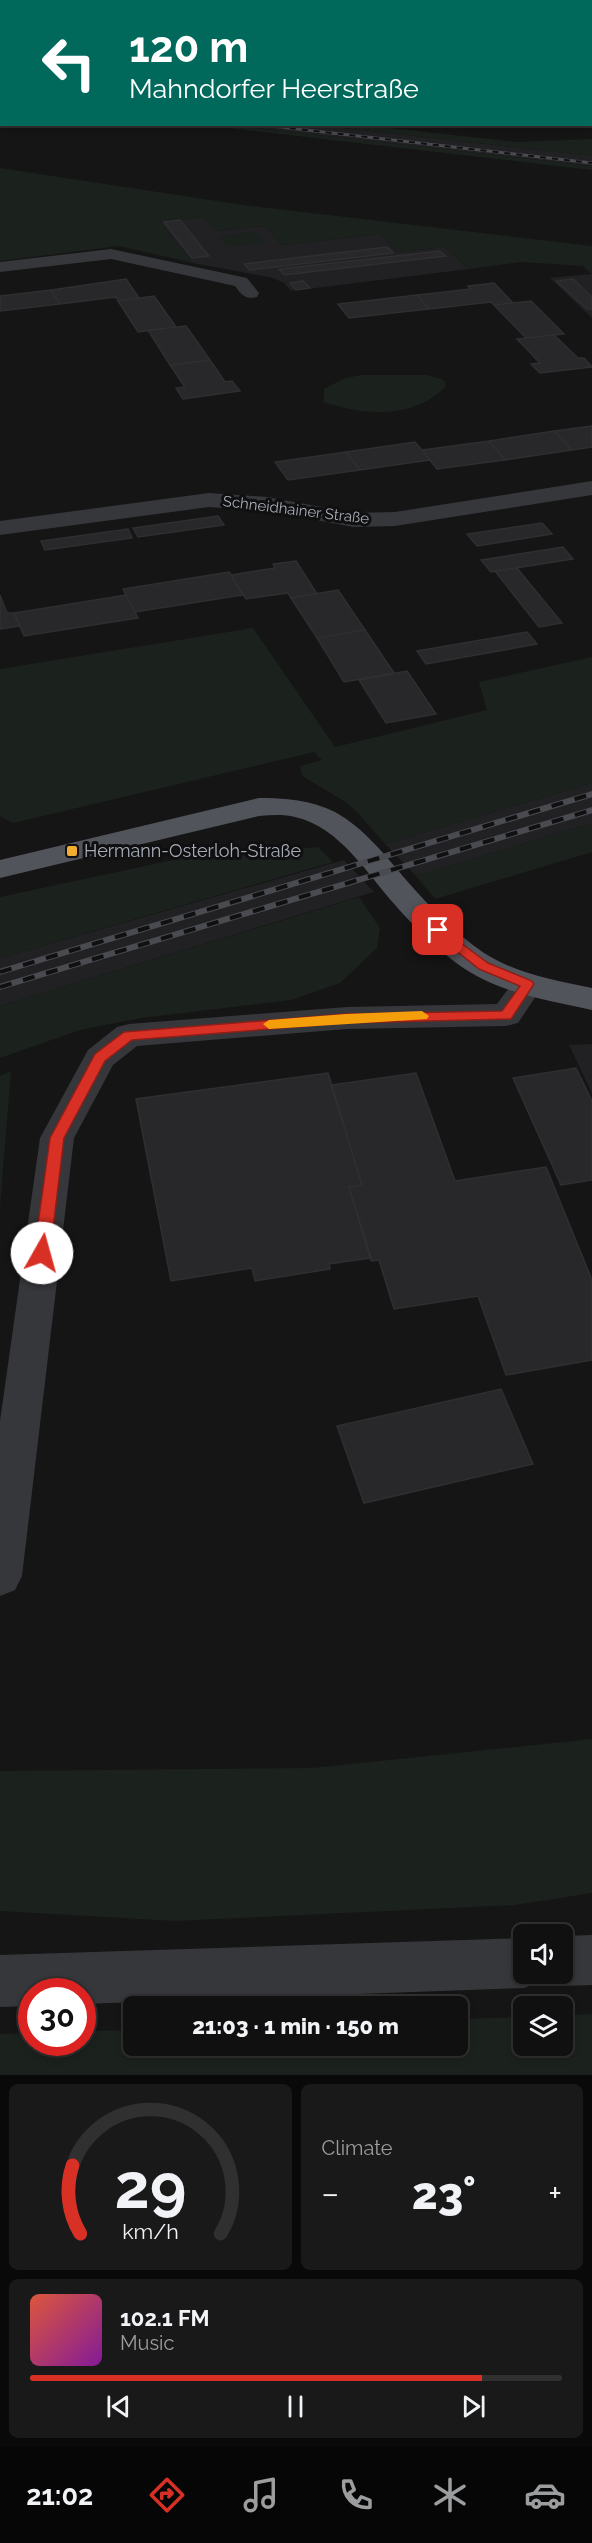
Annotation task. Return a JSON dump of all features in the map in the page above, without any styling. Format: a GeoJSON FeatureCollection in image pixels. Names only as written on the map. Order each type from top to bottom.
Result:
{"type":"FeatureCollection","features":[{"type":"Feature","properties":{"kind":"main road"},"geometry":{"type":"LineString","coordinates":[[0,869],[259,807],[289,807],[310,812],[328,821],[354,841],[408,901],[452,943],[483,966],[528,984],[592,999]]}},
{"type":"Feature","properties":{"kind":"street"},"geometry":{"type":"LineString","coordinates":[[0,267],[111,254],[186,268],[240,282],[250,292]]}},
{"type":"Feature","properties":{"kind":"street","name":"Schneidhainer Straße"},"geometry":{"type":"LineString","coordinates":[[0,528],[209,500],[267,504],[354,520],[395,519],[592,488]]}},
{"type":"Feature","properties":{"kind":"street"},"geometry":{"type":"LineString","coordinates":[[0,1576],[57,1138],[100,1058],[129,1035],[346,1018],[506,1015],[528,984]]}},
{"type":"Feature","properties":{"kind":"street"},"geometry":{"type":"LineString","coordinates":[[573,1961],[592,1960]]}},
{"type":"Feature","properties":{"kind":"street"},"geometry":{"type":"LineString","coordinates":[[0,1981],[513,1963]]}},
{"type":"Feature","properties":{"kind":"shaded area"},"geometry":{"type":"Polygon","coordinates":[[[212,126],[238,126],[592,166],[592,170],[212,126]]]}},
{"type":"Feature","properties":{"kind":"shaded area"},"geometry":{"type":"Polygon","coordinates":[[[238,126],[326,126],[592,156],[592,166],[238,126]]]}},
{"type":"Feature","properties":{"kind":"shaded area"},"geometry":{"type":"Polygon","coordinates":[[[326,126],[372,126],[517,142],[592,139],[592,156],[326,126]]]}},
{"type":"Feature","properties":{"kind":"shaded area"},"geometry":{"type":"Polygon","coordinates":[[[0,168],[243,205],[592,246],[592,274],[583,266],[522,262],[469,269],[445,247],[397,252],[380,234],[282,245],[265,226],[215,231],[202,217],[160,222],[193,263],[119,246],[0,261],[0,168]]]}},
{"type":"Feature","properties":{"kind":"shaded area"},"geometry":{"type":"Polygon","coordinates":[[[203,217],[215,231],[265,226],[282,245],[380,234],[397,252],[445,247],[469,269],[291,291],[284,283],[273,278],[193,263],[160,222],[203,217]]]}},
{"type":"Feature","properties":{"kind":"shaded area"},"geometry":{"type":"Polygon","coordinates":[[[255,232],[264,243],[227,247],[219,236],[255,232]]]}},
{"type":"Feature","properties":{"kind":"shaded area"},"geometry":{"type":"Polygon","coordinates":[[[592,274],[592,318],[550,278],[592,274]]]}},
{"type":"Feature","properties":{"kind":"shaded area"},"geometry":{"type":"Polygon","coordinates":[[[362,375],[427,375],[444,380],[446,386],[434,397],[420,404],[388,412],[355,410],[324,402],[324,389],[345,378],[362,375]]]}},
{"type":"Feature","properties":{"kind":"shaded area"},"geometry":{"type":"Polygon","coordinates":[[[253,628],[335,747],[487,710],[479,682],[592,657],[592,783],[385,844],[344,801],[302,776],[300,766],[322,760],[314,752],[13,823],[0,816],[0,669],[253,628]]]}},
{"type":"Feature","properties":{"kind":"shaded area"},"geometry":{"type":"Polygon","coordinates":[[[592,783],[592,823],[416,876],[385,844],[592,783]]]}},
{"type":"Feature","properties":{"kind":"shaded area"},"geometry":{"type":"Polygon","coordinates":[[[592,823],[592,852],[435,899],[416,876],[592,823]]]}},
{"type":"Feature","properties":{"kind":"shaded area"},"geometry":{"type":"Polygon","coordinates":[[[318,847],[333,862],[0,958],[0,897],[187,857],[318,847]]]}},
{"type":"Feature","properties":{"kind":"shaded area"},"geometry":{"type":"Polygon","coordinates":[[[344,860],[374,892],[0,1006],[0,958],[344,860]]]}},
{"type":"Feature","properties":{"kind":"shaded area"},"geometry":{"type":"Polygon","coordinates":[[[359,897],[380,928],[377,948],[340,983],[291,1000],[141,1018],[80,1030],[0,1058],[0,1006],[359,897]]]}},
{"type":"Feature","properties":{"kind":"shaded area"},"geometry":{"type":"Polygon","coordinates":[[[592,1044],[592,1093],[569,1045],[592,1044]]]}},
{"type":"Feature","properties":{"kind":"shaded area"},"geometry":{"type":"Polygon","coordinates":[[[11,1071],[0,1207],[0,1076],[11,1071]]]}},
{"type":"Feature","properties":{"kind":"shaded area"},"geometry":{"type":"Polygon","coordinates":[[[592,1739],[592,1893],[515,1905],[175,1921],[0,1911],[0,1771],[312,1768],[592,1739]]]}},
{"type":"Feature","properties":{"kind":"shaded area"},"geometry":{"type":"Polygon","coordinates":[[[592,2014],[592,2075],[0,2075],[0,2034],[18,2033],[18,2056],[96,2056],[96,2031],[123,2030],[123,2056],[468,2056],[468,2019],[513,2017],[513,2056],[573,2056],[573,2015],[592,2014]]]}},
{"type":"Feature","properties":{"kind":"building"},"geometry":{"type":"Polygon","coordinates":[[[180,220],[209,256],[192,258],[164,222],[180,220]]]}},
{"type":"Feature","properties":{"kind":"building"},"geometry":{"type":"Polygon","coordinates":[[[387,247],[393,253],[250,270],[244,264],[387,247]]]}},
{"type":"Feature","properties":{"kind":"building"},"geometry":{"type":"Polygon","coordinates":[[[440,251],[446,256],[284,275],[279,269],[440,251]]]}},
{"type":"Feature","properties":{"kind":"building"},"geometry":{"type":"Polygon","coordinates":[[[126,279],[139,298],[118,301],[116,297],[60,304],[51,290],[126,279]]]}},
{"type":"Feature","properties":{"kind":"building"},"geometry":{"type":"Polygon","coordinates":[[[573,279],[592,297],[592,309],[587,309],[556,281],[573,279]]]}},
{"type":"Feature","properties":{"kind":"building"},"geometry":{"type":"Polygon","coordinates":[[[303,281],[310,288],[296,290],[290,283],[303,281]]]}},
{"type":"Feature","properties":{"kind":"building"},"geometry":{"type":"Polygon","coordinates":[[[494,283],[513,303],[494,305],[491,302],[429,309],[417,295],[471,289],[468,286],[494,283]]]}},
{"type":"Feature","properties":{"kind":"building"},"geometry":{"type":"Polygon","coordinates":[[[51,290],[60,304],[0,311],[0,296],[51,290]]]}},
{"type":"Feature","properties":{"kind":"building"},"geometry":{"type":"Polygon","coordinates":[[[417,295],[429,309],[349,318],[338,304],[417,295]]]}},
{"type":"Feature","properties":{"kind":"building"},"geometry":{"type":"Polygon","coordinates":[[[154,296],[176,327],[138,332],[118,301],[154,296]]]}},
{"type":"Feature","properties":{"kind":"building"},"geometry":{"type":"Polygon","coordinates":[[[531,301],[564,334],[526,338],[494,305],[531,301]]]}},
{"type":"Feature","properties":{"kind":"building"},"geometry":{"type":"Polygon","coordinates":[[[186,326],[210,360],[170,365],[148,330],[186,326]]]}},
{"type":"Feature","properties":{"kind":"building"},"geometry":{"type":"Polygon","coordinates":[[[554,335],[578,358],[584,358],[592,367],[540,373],[531,364],[540,363],[517,339],[554,335]]]}},
{"type":"Feature","properties":{"kind":"building"},"geometry":{"type":"Polygon","coordinates":[[[210,360],[225,382],[232,381],[240,391],[183,399],[176,388],[185,387],[170,365],[210,360]]]}},
{"type":"Feature","properties":{"kind":"building"},"geometry":{"type":"Polygon","coordinates":[[[592,426],[592,447],[572,450],[554,431],[592,426]]]}},
{"type":"Feature","properties":{"kind":"building"},"geometry":{"type":"Polygon","coordinates":[[[554,431],[572,450],[505,460],[489,441],[554,431]]]}},
{"type":"Feature","properties":{"kind":"building"},"geometry":{"type":"Polygon","coordinates":[[[489,441],[505,460],[437,469],[422,450],[489,441]]]}},
{"type":"Feature","properties":{"kind":"building"},"geometry":{"type":"Polygon","coordinates":[[[415,442],[430,460],[360,470],[346,452],[415,442]]]}},
{"type":"Feature","properties":{"kind":"building"},"geometry":{"type":"Polygon","coordinates":[[[346,452],[360,470],[288,480],[275,462],[346,452]]]}},
{"type":"Feature","properties":{"kind":"building"},"geometry":{"type":"Polygon","coordinates":[[[218,516],[224,525],[138,537],[133,528],[218,516]]]}},
{"type":"Feature","properties":{"kind":"building"},"geometry":{"type":"Polygon","coordinates":[[[542,523],[552,534],[477,546],[467,534],[542,523]]]}},
{"type":"Feature","properties":{"kind":"building"},"geometry":{"type":"Polygon","coordinates":[[[128,529],[132,538],[45,550],[41,541],[128,529]]]}},
{"type":"Feature","properties":{"kind":"building"},"geometry":{"type":"Polygon","coordinates":[[[563,547],[573,559],[491,572],[481,560],[563,547]]]}},
{"type":"Feature","properties":{"kind":"building"},"geometry":{"type":"Polygon","coordinates":[[[296,561],[317,594],[291,598],[288,593],[246,599],[231,575],[275,568],[273,564],[296,561]]]}},
{"type":"Feature","properties":{"kind":"building"},"geometry":{"type":"Polygon","coordinates":[[[517,568],[562,623],[539,627],[495,571],[517,568]]]}},
{"type":"Feature","properties":{"kind":"building"},"geometry":{"type":"Polygon","coordinates":[[[229,572],[243,595],[135,612],[123,589],[229,572]]]}},
{"type":"Feature","properties":{"kind":"building"},"geometry":{"type":"Polygon","coordinates":[[[338,590],[365,630],[317,638],[291,598],[338,590]]]}},
{"type":"Feature","properties":{"kind":"building"},"geometry":{"type":"Polygon","coordinates":[[[0,595],[7,613],[14,613],[20,626],[0,629],[0,595]]]}},
{"type":"Feature","properties":{"kind":"building"},"geometry":{"type":"Polygon","coordinates":[[[126,595],[138,618],[24,636],[14,613],[126,595]]]}},
{"type":"Feature","properties":{"kind":"building"},"geometry":{"type":"Polygon","coordinates":[[[365,630],[394,673],[344,682],[317,638],[365,630]]]}},
{"type":"Feature","properties":{"kind":"building"},"geometry":{"type":"Polygon","coordinates":[[[527,632],[537,644],[426,664],[417,651],[527,632]]]}},
{"type":"Feature","properties":{"kind":"building"},"geometry":{"type":"Polygon","coordinates":[[[407,671],[436,714],[386,723],[359,680],[407,671]]]}},
{"type":"Feature","properties":{"kind":"building"},"geometry":{"type":"Polygon","coordinates":[[[576,1068],[592,1101],[592,1180],[561,1185],[513,1078],[576,1068]]]}},
{"type":"Feature","properties":{"kind":"building"},"geometry":{"type":"Polygon","coordinates":[[[328,1073],[362,1185],[349,1187],[371,1258],[329,1264],[330,1269],[255,1281],[252,1268],[171,1281],[136,1099],[328,1073]]]}},
{"type":"Feature","properties":{"kind":"building"},"geometry":{"type":"Polygon","coordinates":[[[416,1073],[455,1181],[546,1167],[592,1280],[592,1360],[506,1375],[478,1296],[394,1309],[379,1260],[371,1261],[349,1187],[362,1185],[331,1085],[416,1073]]]}},
{"type":"Feature","properties":{"kind":"building"},"geometry":{"type":"Polygon","coordinates":[[[501,1389],[533,1464],[364,1503],[337,1426],[501,1389]]]}},
{"type":"Feature","properties":{"kind":"railway"},"geometry":{"type":"LineString","coordinates":[[271,126],[592,163]]}},
{"type":"Feature","properties":{"kind":"railway"},"geometry":{"type":"LineString","coordinates":[[0,972],[592,794]]}},
{"type":"Feature","properties":{"kind":"railway"},"geometry":{"type":"LineString","coordinates":[[0,987],[592,810]]}},
{"type":"Feature","properties":{"kind":"slow traffic"},"geometry":{"type":"LineString","coordinates":[[269,1024],[346,1018],[422,1016]]}},
{"type":"Feature","properties":{"kind":"place","name":"Hermann-Osterloh-Straße"},"geometry":{"type":"Point","coordinates":[72,851]}},
{"type":"Feature","properties":{"kind":"route"},"geometry":{"type":"LineString","coordinates":[[42,1253],[57,1138],[100,1058],[129,1035],[346,1018],[506,1015],[528,984],[483,966],[438,930]]}}]}
